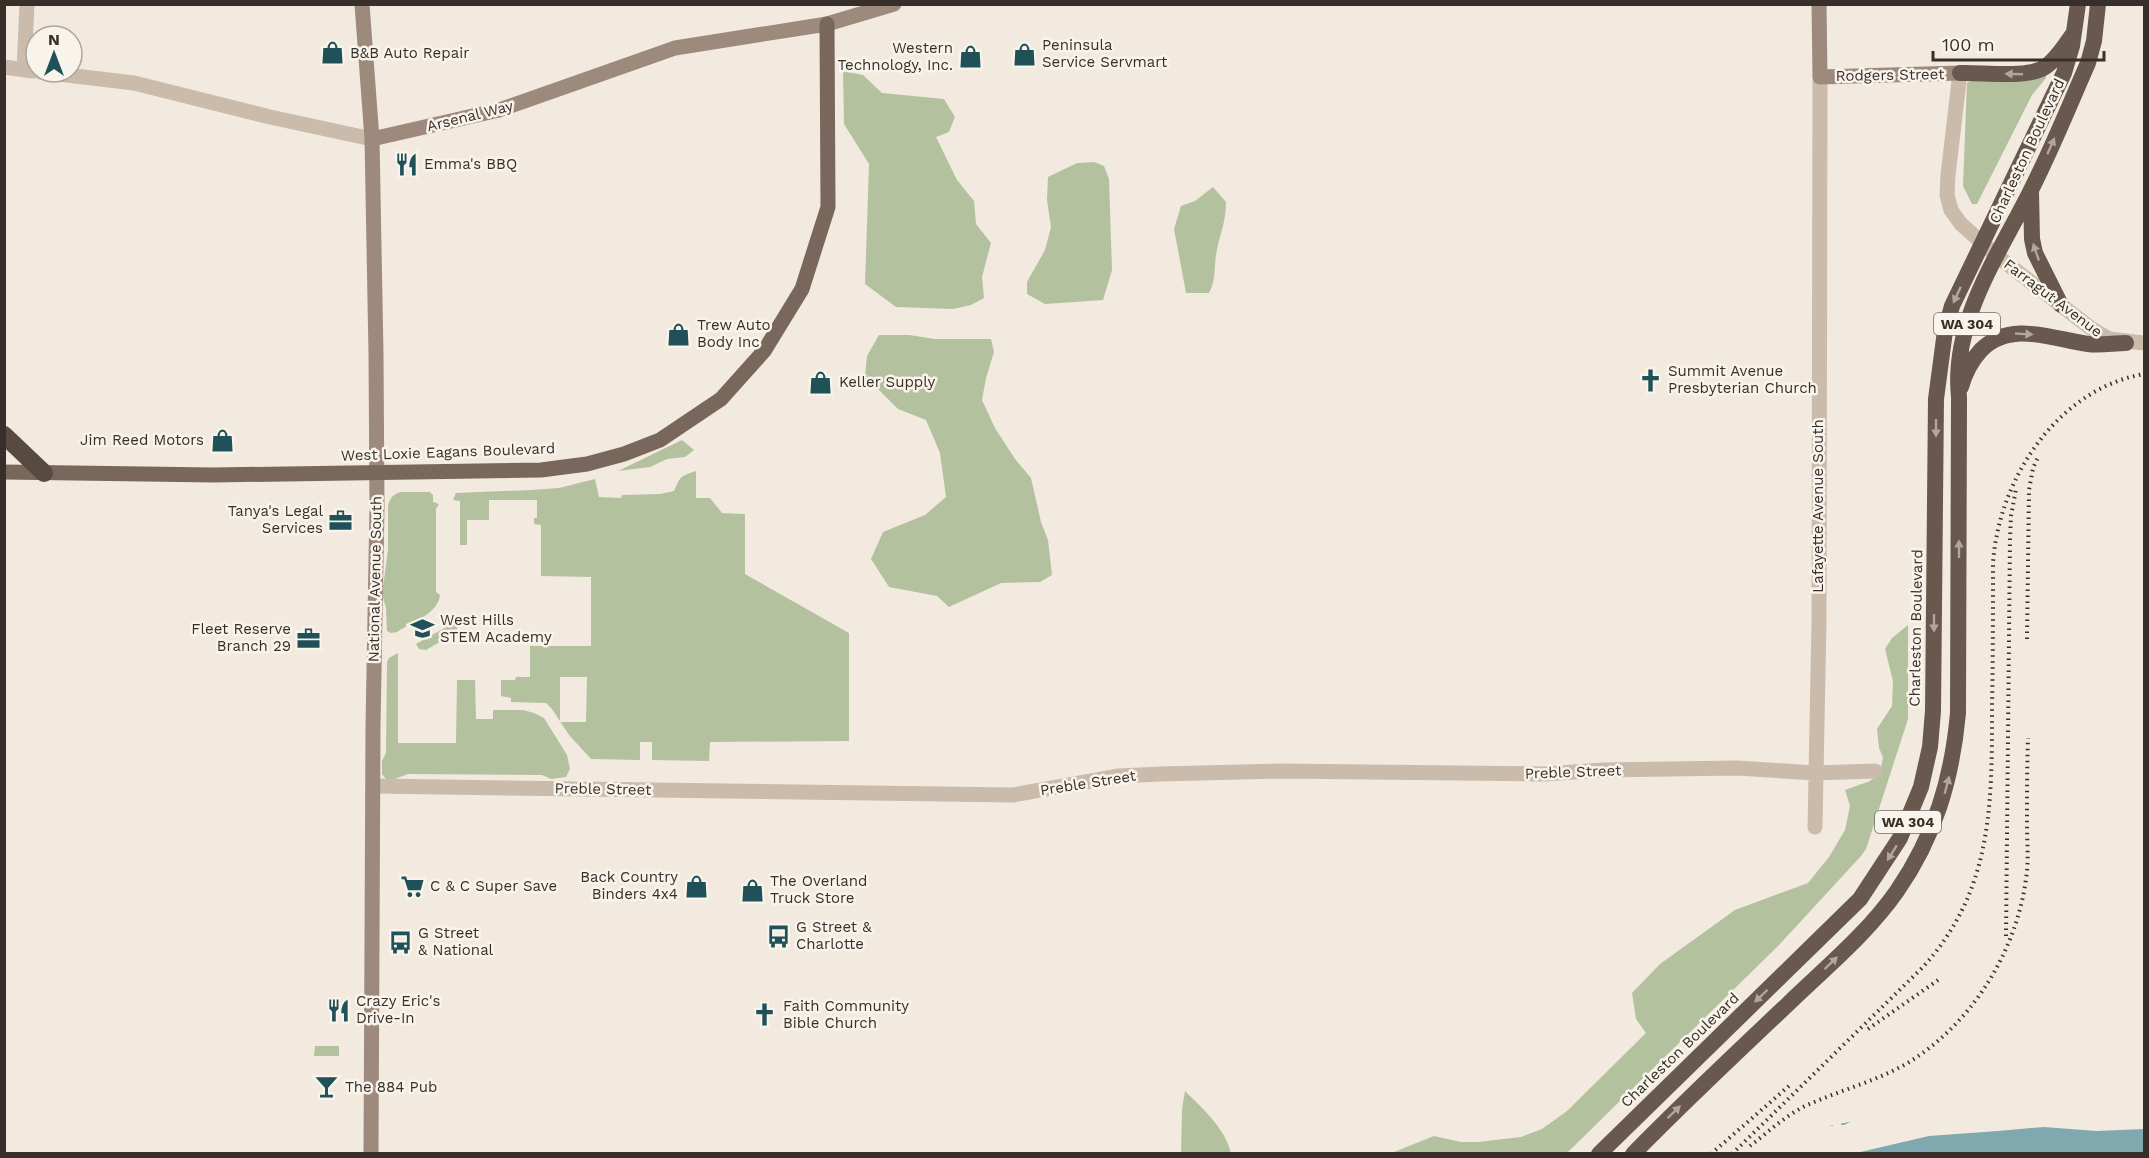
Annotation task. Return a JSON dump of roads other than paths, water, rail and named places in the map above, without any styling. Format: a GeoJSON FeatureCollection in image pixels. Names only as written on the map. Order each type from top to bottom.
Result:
{"type":"FeatureCollection","features":[{"type":"Feature","properties":{"kind":"highway","name":"Charleston Boulevard"},"geometry":{"type":"LineString","coordinates":[[1599,1154],[1860,899],[1892,853],[1915,804],[1927,766],[1933,711],[1936,399],[1938,370],[1945,331],[1952,306],[2064,73],[2075,31],[2078,4]]}},
{"type":"Feature","properties":{"kind":"highway","name":"Charleston Boulevard"},"geometry":{"type":"LineString","coordinates":[[1633,1154],[1860,935],[1896,892],[1913,865],[1945,795],[1955,751],[1958,713],[1959,397],[1957,381],[1959,352],[1973,304],[2031,191],[2088,63],[2094,41],[2098,4]]}},
{"type":"Feature","properties":{"kind":"highway"},"geometry":{"type":"LineString","coordinates":[[1960,74],[2030,74],[2044,68],[2053,60],[2075,31]]}},
{"type":"Feature","properties":{"kind":"highway"},"geometry":{"type":"LineString","coordinates":[[2031,191],[2032,239],[2035,253],[2061,305]]}},
{"type":"Feature","properties":{"kind":"highway"},"geometry":{"type":"LineString","coordinates":[[1959,397],[1964,376],[1971,362],[1988,344],[2002,336],[2027,333],[2091,345],[2126,343]]}},
{"type":"Feature","properties":{"kind":"highway"},"geometry":{"type":"LineString","coordinates":[[4,435],[44,473]]}},
{"type":"Feature","properties":{"kind":"main road","name":"National Avenue South"},"geometry":{"type":"LineString","coordinates":[[362,4],[372,140],[376,473],[371,1154]]}},
{"type":"Feature","properties":{"kind":"main road","name":"Arsenal Way"},"geometry":{"type":"LineString","coordinates":[[372,140],[500,110],[675,48],[827,24],[894,4]]}},
{"type":"Feature","properties":{"kind":"main road","name":"Lafayette Avenue South"},"geometry":{"type":"LineString","coordinates":[[1819,4],[1820,77]]}},
{"type":"Feature","properties":{"kind":"main road","name":"West Loxie Eagans Boulevard"},"geometry":{"type":"LineString","coordinates":[[4,472],[214,475],[541,470],[587,464],[624,454],[660,440],[722,398],[764,351],[802,289],[828,207],[827,24]]}},
{"type":"Feature","properties":{"kind":"main road","name":"Rodgers Street"},"geometry":{"type":"LineString","coordinates":[[1820,77],[1960,74]]}},
{"type":"Feature","properties":{"kind":"street"},"geometry":{"type":"LineString","coordinates":[[27,4],[28,24]]}},
{"type":"Feature","properties":{"kind":"street"},"geometry":{"type":"LineString","coordinates":[[4,68],[24,70]]}},
{"type":"Feature","properties":{"kind":"street","name":"Farragut Avenue"},"geometry":{"type":"LineString","coordinates":[[1960,74],[1948,176],[1947,195],[1951,210],[1997,256],[2109,339],[2126,343],[2145,343]]}},
{"type":"Feature","properties":{"kind":"street","name":"Arsenal Way"},"geometry":{"type":"LineString","coordinates":[[84,77],[134,83],[372,140]]}},
{"type":"Feature","properties":{"kind":"street","name":"Lafayette Avenue South"},"geometry":{"type":"LineString","coordinates":[[1815,827],[1819,622],[1820,77]]}},
{"type":"Feature","properties":{"kind":"street","name":"Preble Street"},"geometry":{"type":"LineString","coordinates":[[373,786],[1013,795],[1119,776],[1161,774],[1290,771],[1545,774],[1603,770],[1737,768],[1815,773],[1875,771]]}},
{"type":"Feature","properties":{"kind":"water"},"geometry":{"type":"Polygon","coordinates":[[[2144,1108],[2144,1153],[1829,1153],[1829,1126],[1849,1122],[2144,1108]]]}},
{"type":"Feature","properties":{"kind":"railway"},"geometry":{"type":"LineString","coordinates":[[1732,1154],[1921,969],[1945,940],[1962,909],[1975,878],[1984,845],[1989,812],[1992,742],[1993,564],[1997,532],[2006,501],[2020,471],[2038,443],[2059,419],[2084,398],[2113,383],[2144,374]]}},
{"type":"Feature","properties":{"kind":"railway"},"geometry":{"type":"LineString","coordinates":[[2027,639],[2029,490],[2033,468],[2039,455]]}},
{"type":"Feature","properties":{"kind":"railway"},"geometry":{"type":"LineString","coordinates":[[2006,936],[2010,538],[2016,489]]}},
{"type":"Feature","properties":{"kind":"railway"},"geometry":{"type":"LineString","coordinates":[[1750,1146],[1805,1106],[1906,1064],[1951,1029],[1987,985],[2012,934],[2021,907],[2026,879],[2028,738]]}},
{"type":"Feature","properties":{"kind":"railway"},"geometry":{"type":"LineString","coordinates":[[1868,1029],[1941,978]]}},
{"type":"Feature","properties":{"kind":"railway"},"geometry":{"type":"LineString","coordinates":[[1711,1154],[1790,1085]]}},
{"type":"Feature","properties":{"kind":"place","name":"B&B Auto Repair"},"geometry":{"type":"Point","coordinates":[332,53]}},
{"type":"Feature","properties":{"kind":"place","name":"Peninsula Service Servmart"},"geometry":{"type":"Point","coordinates":[1024,54]}},
{"type":"Feature","properties":{"kind":"place","name":"Western Technology, Inc."},"geometry":{"type":"Point","coordinates":[971,57]}},
{"type":"Feature","properties":{"kind":"place","name":"Emma's BBQ"},"geometry":{"type":"Point","coordinates":[406,164]}},
{"type":"Feature","properties":{"kind":"place","name":"Trew Auto Body Inc"},"geometry":{"type":"Point","coordinates":[679,334]}},
{"type":"Feature","properties":{"kind":"place","name":"Summit Avenue Presbyterian Church"},"geometry":{"type":"Point","coordinates":[1650,380]}},
{"type":"Feature","properties":{"kind":"place","name":"Keller Supply"},"geometry":{"type":"Point","coordinates":[821,382]}},
{"type":"Feature","properties":{"kind":"place","name":"Jim Reed Motors"},"geometry":{"type":"Point","coordinates":[222,440]}},
{"type":"Feature","properties":{"kind":"place","name":"Tanya's Legal Services"},"geometry":{"type":"Point","coordinates":[341,520]}},
{"type":"Feature","properties":{"kind":"place","name":"West Hills STEM Academy"},"geometry":{"type":"Point","coordinates":[422,629]}},
{"type":"Feature","properties":{"kind":"place","name":"Fleet Reserve Branch 29"},"geometry":{"type":"Point","coordinates":[309,638]}},
{"type":"Feature","properties":{"kind":"place","name":"C & C Super Save"},"geometry":{"type":"Point","coordinates":[412,886]}},
{"type":"Feature","properties":{"kind":"place","name":"Back Country Binders 4x4"},"geometry":{"type":"Point","coordinates":[696,886]}},
{"type":"Feature","properties":{"kind":"place","name":"The Overland Truck Store"},"geometry":{"type":"Point","coordinates":[752,890]}},
{"type":"Feature","properties":{"kind":"place","name":"G Street & Charlotte"},"geometry":{"type":"Point","coordinates":[778,936]}},
{"type":"Feature","properties":{"kind":"place","name":"G Street & National"},"geometry":{"type":"Point","coordinates":[400,942]}},
{"type":"Feature","properties":{"kind":"place","name":"Crazy Eric's Drive-In"},"geometry":{"type":"Point","coordinates":[338,1010]}},
{"type":"Feature","properties":{"kind":"place","name":"Faith Community Bible Church"},"geometry":{"type":"Point","coordinates":[765,1015]}},
{"type":"Feature","properties":{"kind":"place","name":"The 884 Pub"},"geometry":{"type":"Point","coordinates":[327,1087]}}]}
